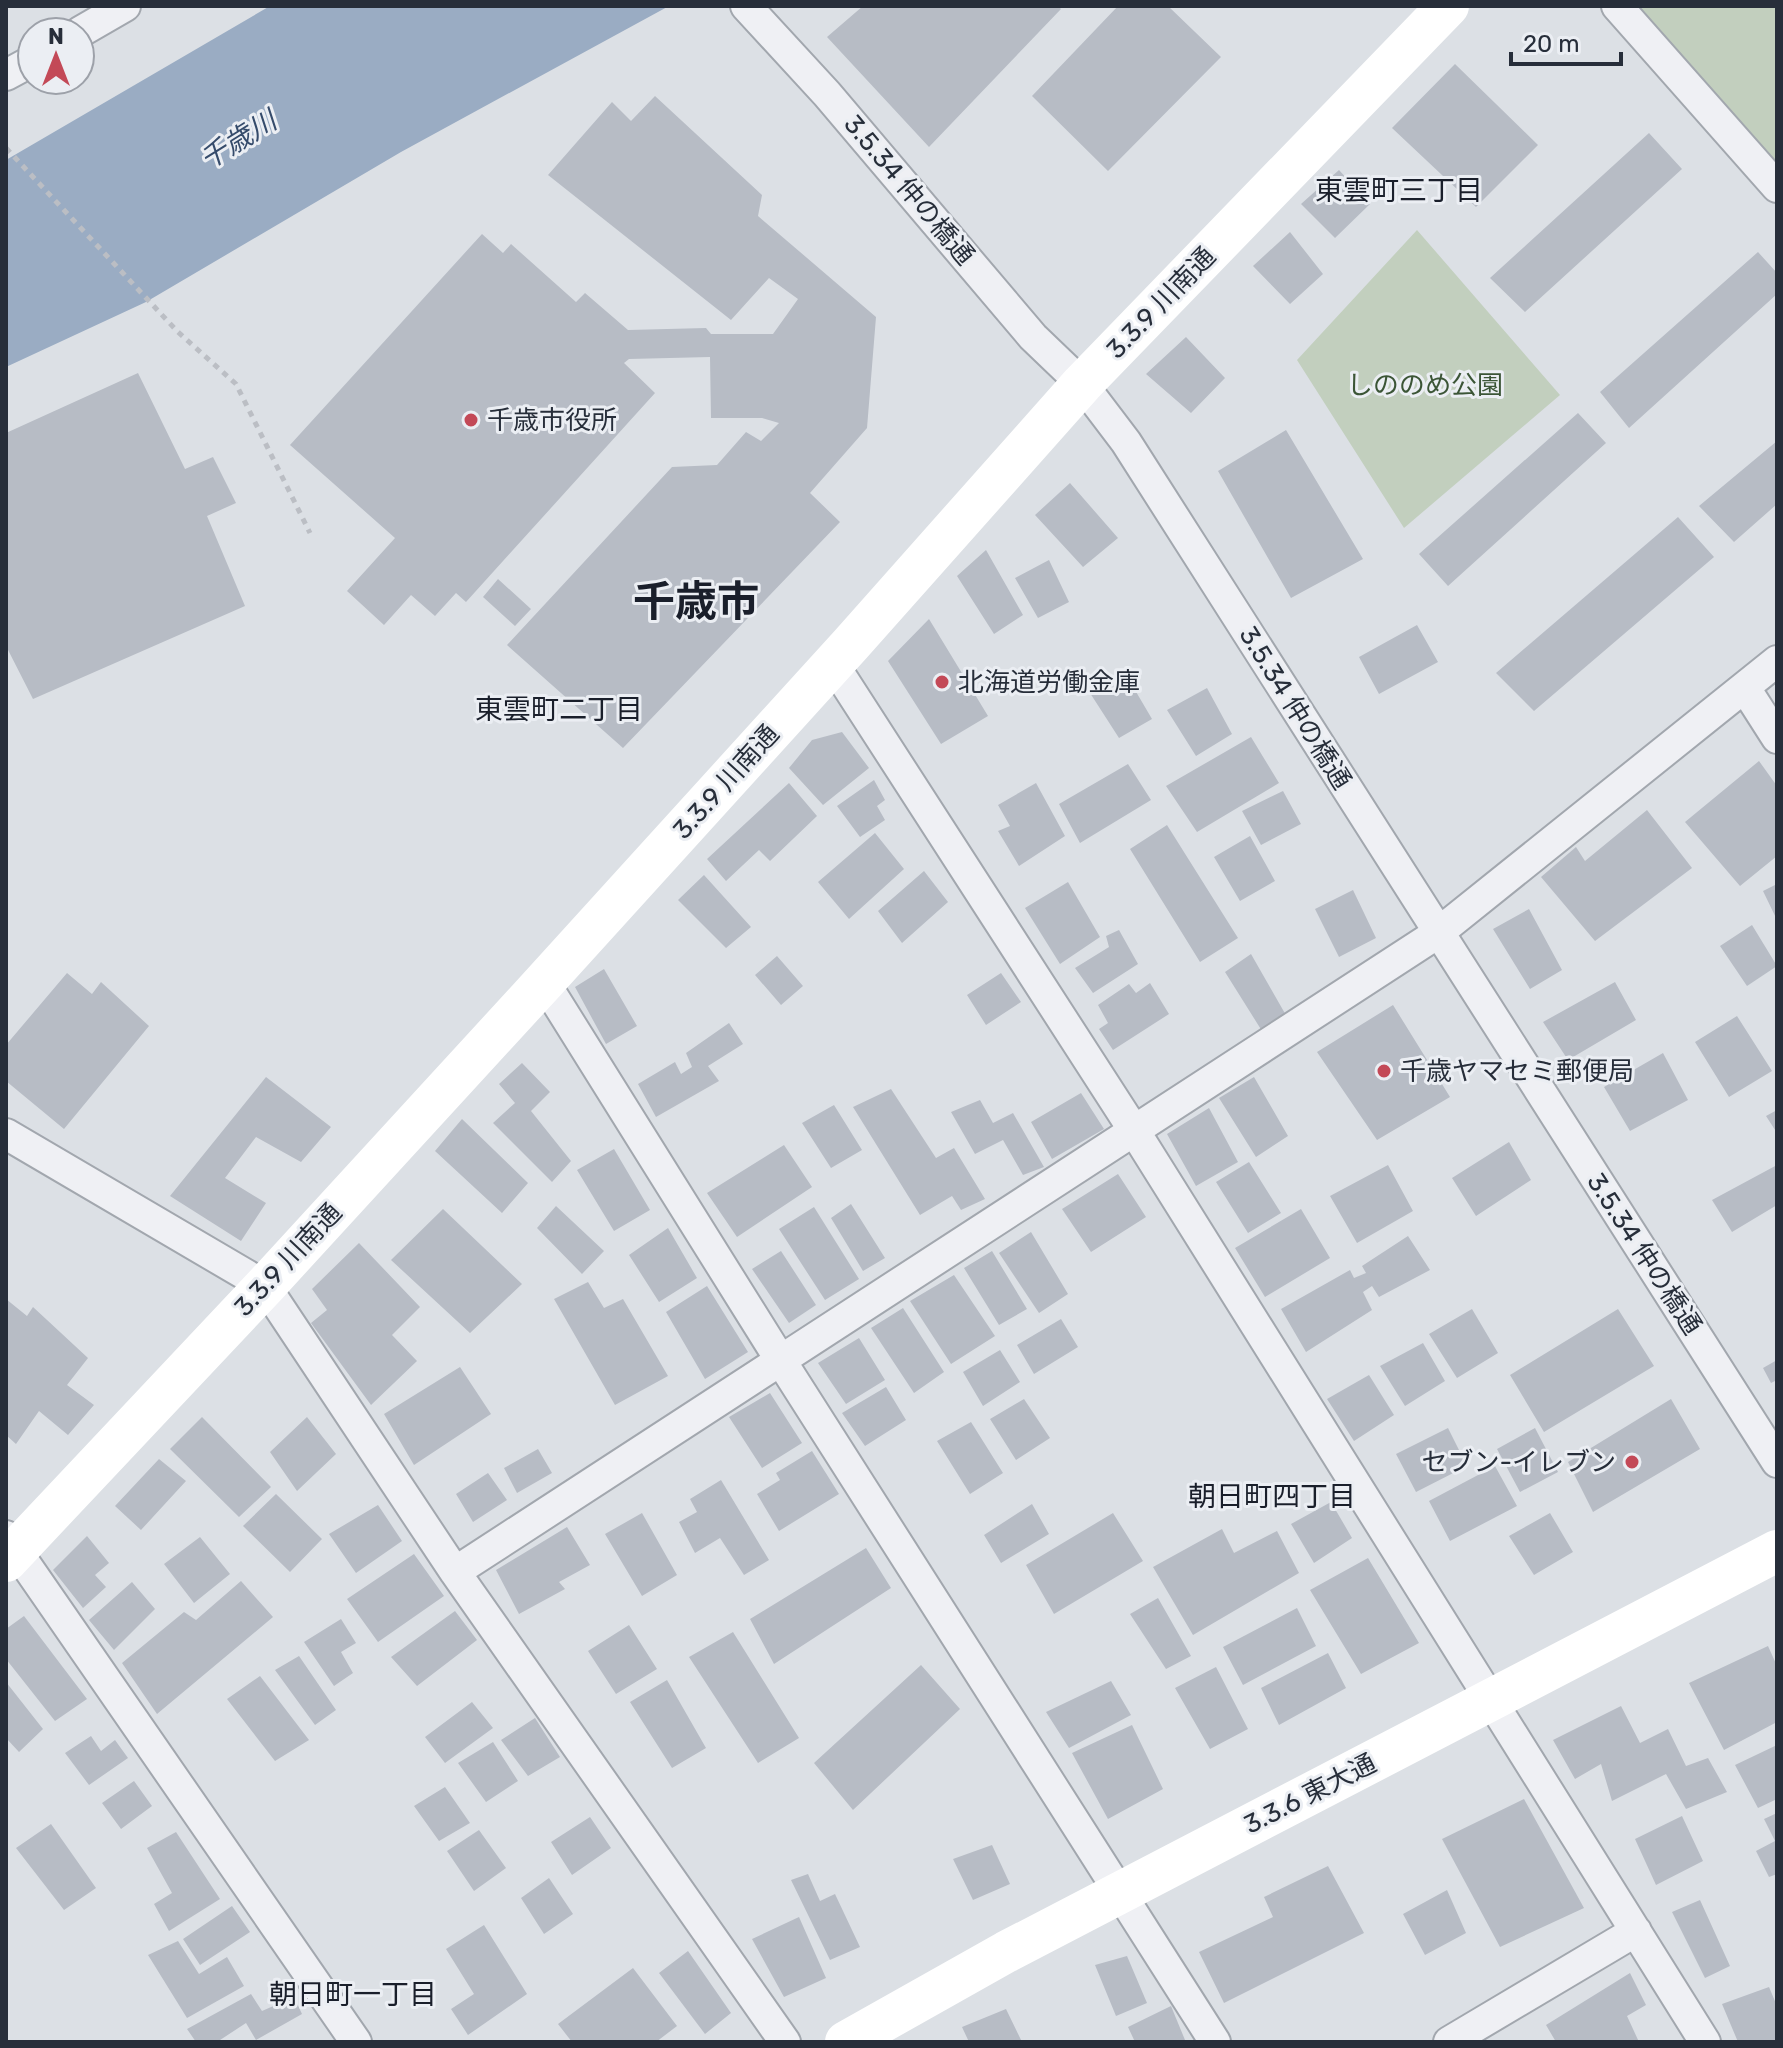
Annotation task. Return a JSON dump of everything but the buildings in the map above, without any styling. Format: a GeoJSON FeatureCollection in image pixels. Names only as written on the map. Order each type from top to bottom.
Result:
{"type":"FeatureCollection","features":[{"type":"Feature","properties":{"kind":"street"},"geometry":{"type":"LineString","coordinates":[[96,23],[125,6]]}},
{"type":"Feature","properties":{"kind":"street","name":"3.5.34 仲の橋通"},"geometry":{"type":"LineString","coordinates":[[746,6],[827,94],[1033,337],[1082,384],[1126,442],[1777,1462]]}},
{"type":"Feature","properties":{"kind":"street","name":"3.3.9 川南通"},"geometry":{"type":"LineString","coordinates":[[9,1549],[265,1286],[833,664],[1082,384],[1448,6]]}},
{"type":"Feature","properties":{"kind":"street"},"geometry":{"type":"LineString","coordinates":[[1617,6],[1777,187]]}},
{"type":"Feature","properties":{"kind":"street"},"geometry":{"type":"LineString","coordinates":[[455,1572],[1438,933],[1777,661]]}},
{"type":"Feature","properties":{"kind":"street"},"geometry":{"type":"LineString","coordinates":[[833,664],[1135,1132],[1705,2042]]}},
{"type":"Feature","properties":{"kind":"street"},"geometry":{"type":"LineString","coordinates":[[1745,688],[1777,738]]}},
{"type":"Feature","properties":{"kind":"street"},"geometry":{"type":"LineString","coordinates":[[544,982],[781,1361],[1215,2042]]}},
{"type":"Feature","properties":{"kind":"street"},"geometry":{"type":"LineString","coordinates":[[6,1134],[265,1286],[455,1572],[785,2042]]}},
{"type":"Feature","properties":{"kind":"street"},"geometry":{"type":"LineString","coordinates":[[9,1549],[356,2042]]}},
{"type":"Feature","properties":{"kind":"street","name":"3.3.6 東大通"},"geometry":{"type":"LineString","coordinates":[[846,2042],[1006,1952],[1491,1700],[1773,1563]]}},
{"type":"Feature","properties":{"kind":"street"},"geometry":{"type":"LineString","coordinates":[[1449,2042],[1636,1931]]}},
{"type":"Feature","properties":{"kind":"path"},"geometry":{"type":"LineString","coordinates":[[6,148],[177,331],[236,384],[310,533]]}},
{"type":"Feature","properties":{"kind":"green space"},"geometry":{"type":"Polygon","coordinates":[[[1637,6],[1777,6],[1777,164],[1637,6]]]}},
{"type":"Feature","properties":{"kind":"green space","name":"しののめ公園"},"geometry":{"type":"Polygon","coordinates":[[[1417,230],[1560,395],[1404,528],[1297,360],[1417,230]]]}},
{"type":"Feature","properties":{"kind":"water","name":"千歳川"},"geometry":{"type":"Polygon","coordinates":[[[270,6],[669,6],[401,152],[146,302],[6,367],[6,160],[270,6]]]}},
{"type":"Feature","properties":{"kind":"place","name":"千歳市役所"},"geometry":{"type":"Point","coordinates":[471,420]}},
{"type":"Feature","properties":{"kind":"place","name":"北海道労働金庫"},"geometry":{"type":"Point","coordinates":[942,682]}},
{"type":"Feature","properties":{"kind":"place","name":"千歳ヤマセミ郵便局"},"geometry":{"type":"Point","coordinates":[1384,1071]}},
{"type":"Feature","properties":{"kind":"place","name":"セブン-イレブン"},"geometry":{"type":"Point","coordinates":[1632,1462]}},
{"type":"Feature","properties":{"kind":"district","name":"東雲町三丁目"},"geometry":{"type":"Point","coordinates":[1399,190]}},
{"type":"Feature","properties":{"kind":"district","name":"千歳市"},"geometry":{"type":"Point","coordinates":[696,602]}},
{"type":"Feature","properties":{"kind":"district","name":"東雲町二丁目"},"geometry":{"type":"Point","coordinates":[559,709]}},
{"type":"Feature","properties":{"kind":"district","name":"朝日町四丁目"},"geometry":{"type":"Point","coordinates":[1272,1496]}},
{"type":"Feature","properties":{"kind":"district","name":"朝日町一丁目"},"geometry":{"type":"Point","coordinates":[353,1994]}}]}
